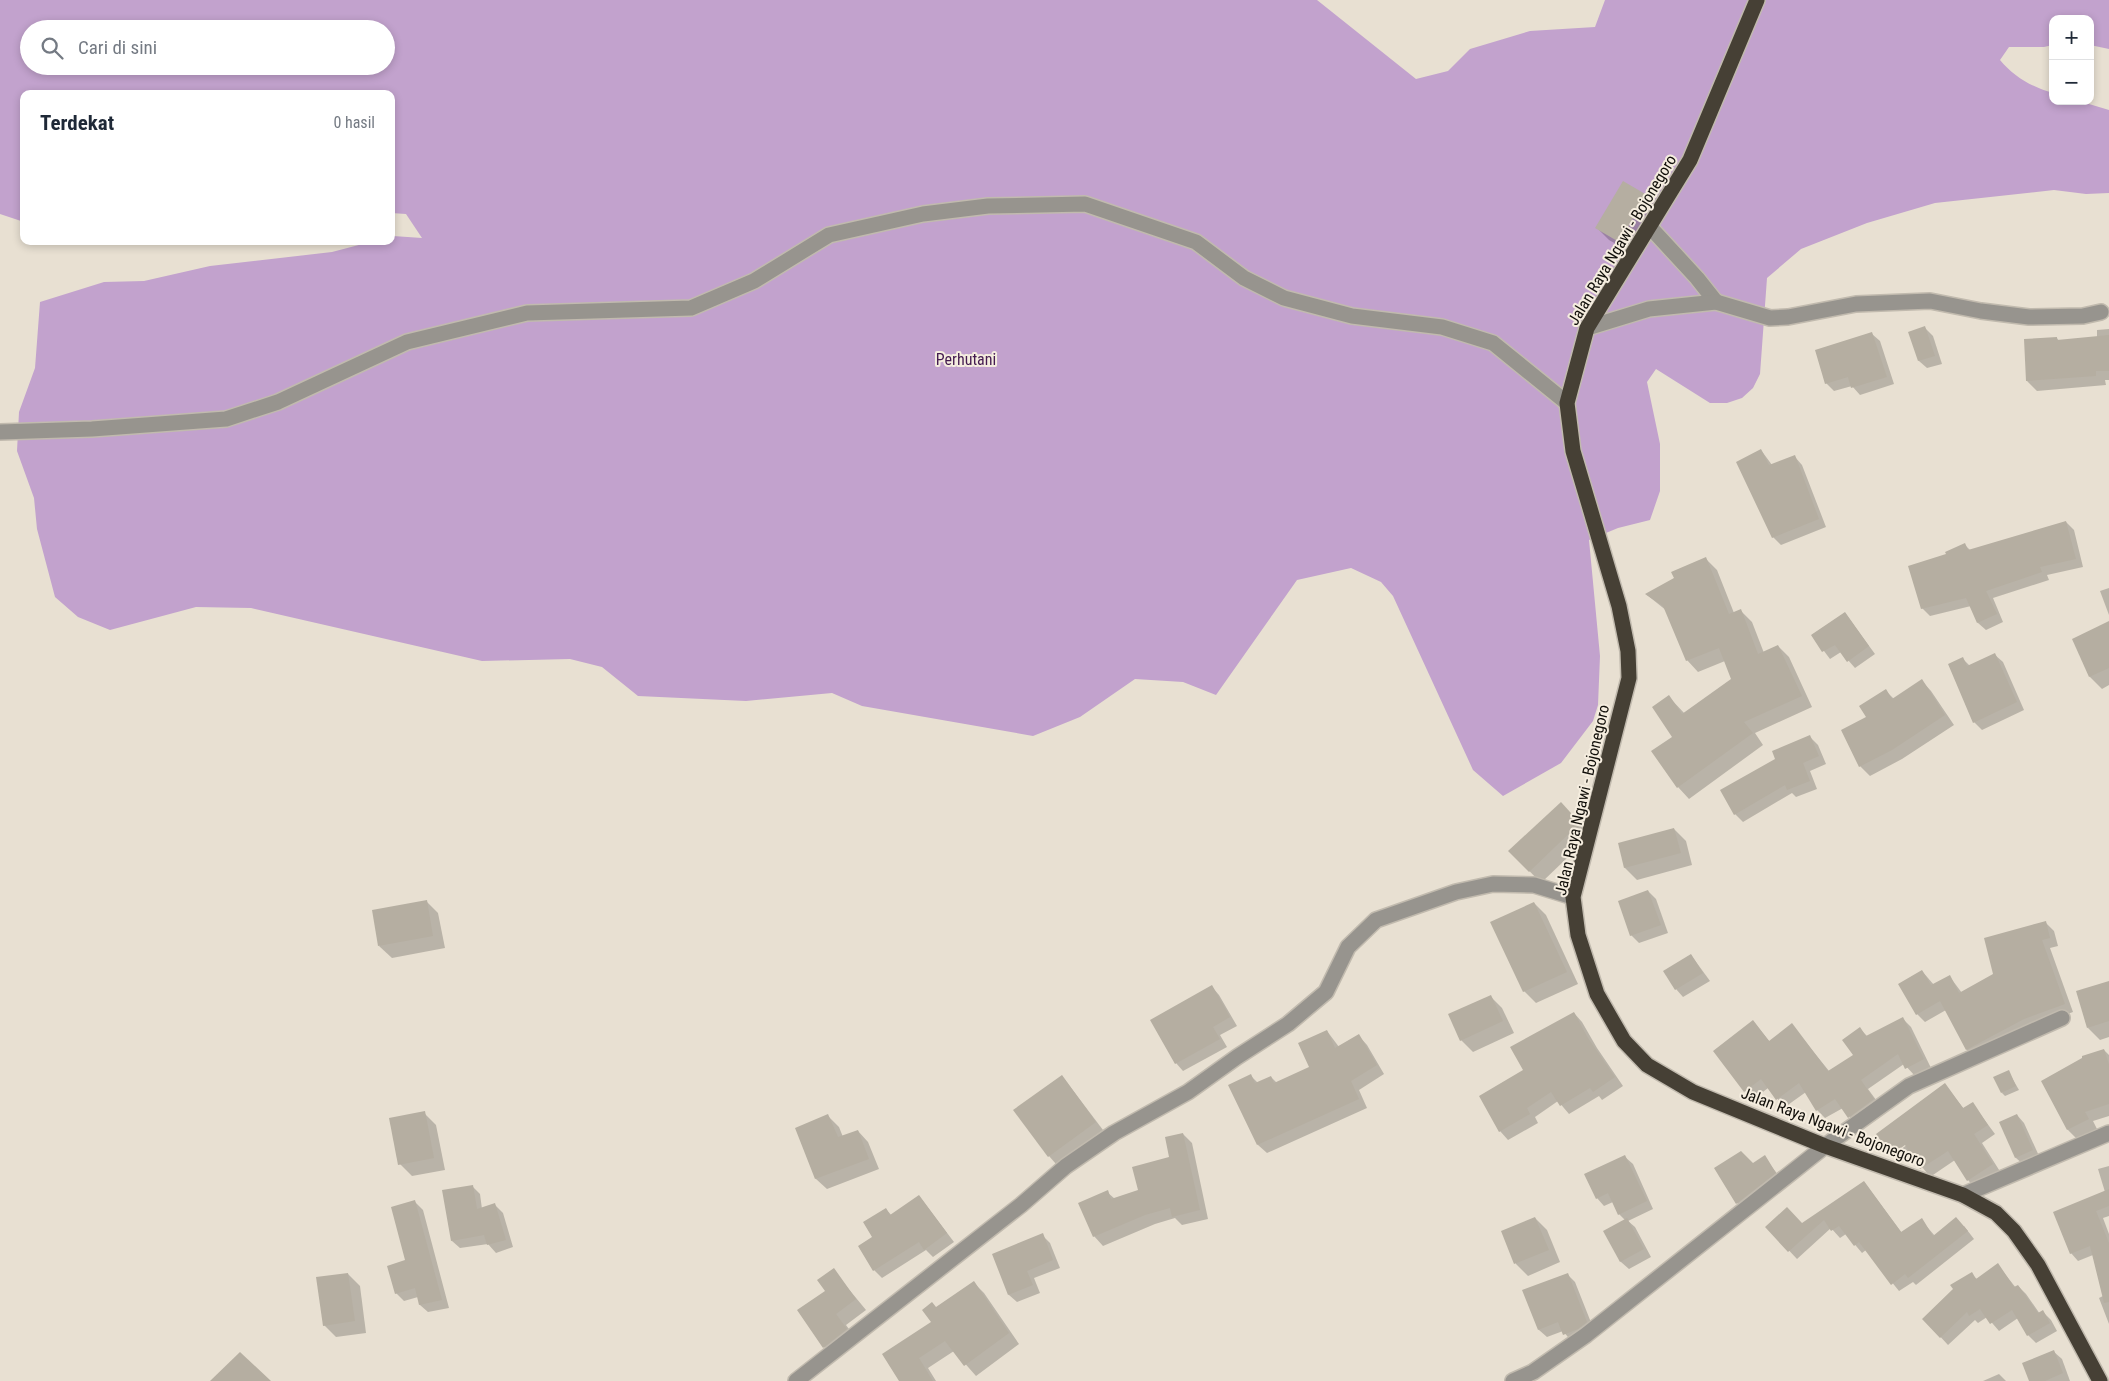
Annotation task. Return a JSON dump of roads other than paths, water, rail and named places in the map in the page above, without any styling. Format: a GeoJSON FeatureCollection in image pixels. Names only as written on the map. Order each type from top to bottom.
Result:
{"type":"FeatureCollection","features":[{"type":"Feature","properties":{"kind":"highway","name":"Jalan Raya Ngawi - Bojonegoro"},"geometry":{"type":"LineString","coordinates":[[1757,0],[1690,160],[1587,328],[1567,403],[1573,451],[1619,606],[1628,651],[1629,678],[1573,897],[1578,935],[1596,994],[1624,1041],[1647,1065],[1693,1092],[1825,1146],[1963,1195],[1996,1213],[2014,1231],[2038,1266],[2100,1381]]}},
{"type":"Feature","properties":{"kind":"street"},"geometry":{"type":"LineString","coordinates":[[0,432],[92,429],[226,419],[278,402],[407,342],[527,313],[691,308],[754,281],[829,236],[923,214],[988,206],[1085,204],[1196,242],[1244,278],[1284,298],[1352,316],[1442,327],[1493,343],[1567,403]]}},
{"type":"Feature","properties":{"kind":"street"},"geometry":{"type":"LineString","coordinates":[[1650,227],[1697,278],[1716,302]]}},
{"type":"Feature","properties":{"kind":"street"},"geometry":{"type":"LineString","coordinates":[[1587,328],[1649,309],[1716,302],[1770,318],[1788,317],[1856,304],[1930,301],[1982,312],[2030,317],[2082,316],[2101,312]]}},
{"type":"Feature","properties":{"kind":"street"},"geometry":{"type":"LineString","coordinates":[[796,1381],[1021,1205],[1066,1166],[1114,1133],[1188,1092],[1236,1057],[1288,1024],[1326,992],[1348,947],[1376,920],[1456,892],[1493,884],[1534,885],[1573,897]]}},
{"type":"Feature","properties":{"kind":"street"},"geometry":{"type":"LineString","coordinates":[[1513,1381],[1533,1372],[1586,1335],[1825,1146],[1909,1086],[2062,1018]]}},
{"type":"Feature","properties":{"kind":"street"},"geometry":{"type":"LineString","coordinates":[[1963,1195],[2109,1133]]}},
{"type":"Feature","properties":{"kind":"park label","name":"Perhutani"},"geometry":{"type":"Point","coordinates":[966,359]}}]}
